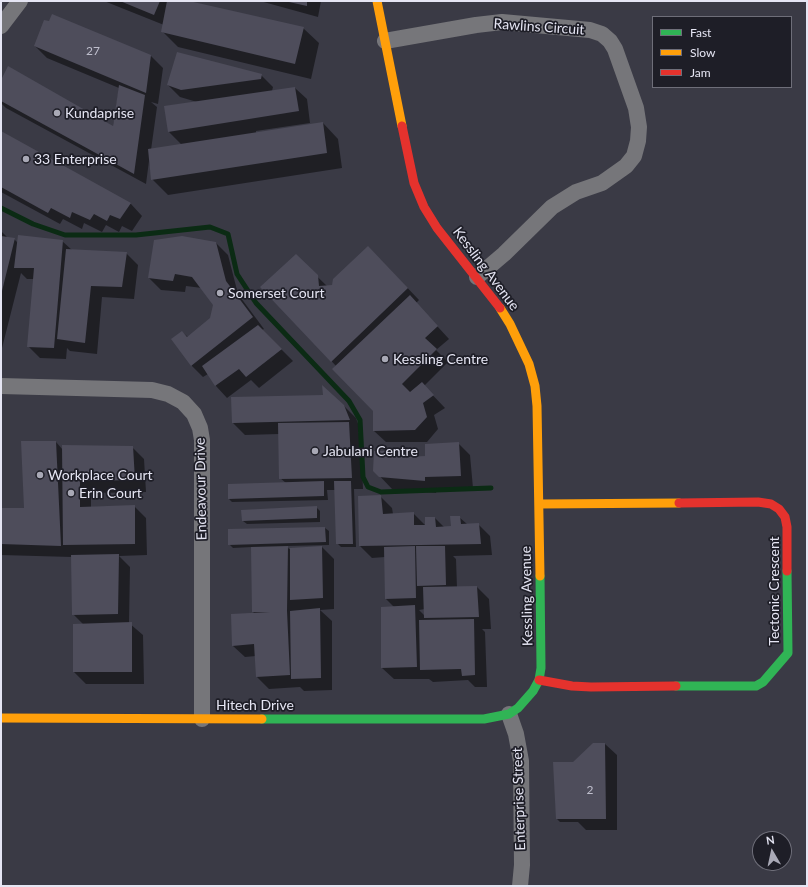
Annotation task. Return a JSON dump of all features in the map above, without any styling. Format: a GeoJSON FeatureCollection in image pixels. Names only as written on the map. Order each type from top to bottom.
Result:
{"type":"FeatureCollection","features":[{"type":"Feature","properties":{"kind":"street"},"geometry":{"type":"LineString","coordinates":[[1,26],[20,1]]}},
{"type":"Feature","properties":{"kind":"street","name":"Kessling Avenue"},"geometry":{"type":"LineString","coordinates":[[377,1],[414,183],[424,207],[437,228],[495,300],[510,324],[529,364],[535,386],[540,504],[541,668],[539,680],[526,700],[509,714]]}},
{"type":"Feature","properties":{"kind":"street","name":"Rawlins Circuit"},"geometry":{"type":"LineString","coordinates":[[385,41],[476,25],[502,22],[590,30],[602,34],[610,41],[615,49],[636,108],[638,121],[638,141],[634,156],[626,166],[602,183],[576,192],[552,207],[504,254],[477,277]]}},
{"type":"Feature","properties":{"kind":"street","name":"Endeavour Drive"},"geometry":{"type":"LineString","coordinates":[[1,386],[152,390],[168,394],[183,402],[194,414],[200,428],[202,440],[202,719]]}},
{"type":"Feature","properties":{"kind":"street","name":"Tectonic Crescent"},"geometry":{"type":"LineString","coordinates":[[539,680],[572,686],[591,687],[756,686],[763,682],[788,653],[787,527],[785,517],[775,506],[758,502],[540,504]]}},
{"type":"Feature","properties":{"kind":"street","name":"Hitech Drive"},"geometry":{"type":"LineString","coordinates":[[1,718],[465,720],[484,719],[509,714]]}},
{"type":"Feature","properties":{"kind":"street","name":"Enterprise Street"},"geometry":{"type":"LineString","coordinates":[[509,714],[516,734],[521,761],[522,865],[520,886]]}},
{"type":"Feature","properties":{"kind":"building"},"geometry":{"type":"Polygon","coordinates":[[[120,1],[160,1],[154,15],[120,1]]]}},
{"type":"Feature","properties":{"kind":"building"},"geometry":{"type":"Polygon","coordinates":[[[167,1],[189,1],[304,27],[295,64],[161,32],[167,1]]]}},
{"type":"Feature","properties":{"kind":"building"},"geometry":{"type":"Polygon","coordinates":[[[307,1],[307,6],[289,2],[307,1]]]}},
{"type":"Feature","properties":{"kind":"building"},"geometry":{"type":"Polygon","coordinates":[[[52,14],[151,55],[146,93],[34,46],[44,20],[49,21],[52,14]]]}},
{"type":"Feature","properties":{"kind":"building"},"geometry":{"type":"Polygon","coordinates":[[[177,52],[262,74],[261,79],[181,90],[167,85],[177,52]]]}},
{"type":"Feature","properties":{"kind":"building","name":"Kundaprise"},"geometry":{"type":"Polygon","coordinates":[[[8,66],[113,126],[119,85],[145,95],[134,174],[1,101],[1,80],[8,66]]]}},
{"type":"Feature","properties":{"kind":"building"},"geometry":{"type":"Polygon","coordinates":[[[295,87],[299,111],[168,132],[164,106],[295,87]]]}},
{"type":"Feature","properties":{"kind":"building"},"geometry":{"type":"Polygon","coordinates":[[[323,122],[327,153],[151,180],[148,149],[323,122]]]}},
{"type":"Feature","properties":{"kind":"building","name":"33 Enterprise"},"geometry":{"type":"Polygon","coordinates":[[[1,131],[131,203],[120,219],[110,215],[107,221],[94,214],[90,220],[72,212],[70,218],[51,208],[48,213],[1,187],[1,131]]]}},
{"type":"Feature","properties":{"kind":"building"},"geometry":{"type":"Polygon","coordinates":[[[18,235],[63,240],[54,348],[27,347],[34,268],[14,268],[18,235]]]}},
{"type":"Feature","properties":{"kind":"building"},"geometry":{"type":"Polygon","coordinates":[[[1,236],[15,238],[2,291],[1,291],[1,236]]]}},
{"type":"Feature","properties":{"kind":"building","name":"Somerset Court"},"geometry":{"type":"Polygon","coordinates":[[[182,236],[216,242],[226,281],[253,317],[191,366],[171,339],[182,331],[187,337],[210,318],[213,305],[192,277],[175,274],[173,281],[148,278],[154,240],[182,236]]]}},
{"type":"Feature","properties":{"kind":"building"},"geometry":{"type":"Polygon","coordinates":[[[368,246],[408,288],[331,362],[260,287],[296,254],[318,275],[319,286],[332,285],[333,279],[368,246]]]}},
{"type":"Feature","properties":{"kind":"building"},"geometry":{"type":"Polygon","coordinates":[[[66,249],[127,252],[122,287],[91,286],[85,343],[57,339],[66,249]]]}},
{"type":"Feature","properties":{"kind":"building","name":"Kessling Centre"},"geometry":{"type":"Polygon","coordinates":[[[410,295],[438,326],[425,338],[437,349],[402,384],[410,392],[422,382],[434,395],[423,403],[427,417],[415,430],[373,431],[373,411],[332,369],[410,295]]]}},
{"type":"Feature","properties":{"kind":"building"},"geometry":{"type":"Polygon","coordinates":[[[258,325],[282,349],[246,377],[239,369],[215,386],[202,366],[258,325]]]}},
{"type":"Feature","properties":{"kind":"building"},"geometry":{"type":"Polygon","coordinates":[[[322,385],[344,405],[350,420],[232,423],[231,397],[323,395],[322,385]]]}},
{"type":"Feature","properties":{"kind":"building","name":"Jabulani Centre"},"geometry":{"type":"Polygon","coordinates":[[[349,422],[352,478],[279,479],[278,423],[349,422]]]}},
{"type":"Feature","properties":{"kind":"building","name":"Workplace Court"},"geometry":{"type":"Polygon","coordinates":[[[21,441],[56,441],[61,546],[1,544],[1,508],[24,508],[21,441]]]}},
{"type":"Feature","properties":{"kind":"building"},"geometry":{"type":"Polygon","coordinates":[[[459,442],[461,476],[425,477],[425,481],[379,477],[373,471],[374,451],[407,451],[407,457],[425,456],[425,444],[459,442]]]}},
{"type":"Feature","properties":{"kind":"building","name":"Erin Court"},"geometry":{"type":"Polygon","coordinates":[[[62,445],[133,446],[135,480],[80,481],[80,507],[135,505],[135,544],[63,545],[62,445]]]}},
{"type":"Feature","properties":{"kind":"building"},"geometry":{"type":"Polygon","coordinates":[[[324,481],[324,496],[228,499],[228,484],[324,481]]]}},
{"type":"Feature","properties":{"kind":"building"},"geometry":{"type":"Polygon","coordinates":[[[334,481],[351,481],[353,544],[336,544],[334,481]]]}},
{"type":"Feature","properties":{"kind":"building"},"geometry":{"type":"Polygon","coordinates":[[[381,495],[383,514],[414,512],[414,525],[425,525],[425,517],[435,517],[436,527],[451,526],[450,516],[460,516],[461,524],[479,523],[481,544],[359,546],[358,496],[381,495]]]}},
{"type":"Feature","properties":{"kind":"building"},"geometry":{"type":"Polygon","coordinates":[[[317,506],[317,518],[242,521],[241,510],[317,506]]]}},
{"type":"Feature","properties":{"kind":"building"},"geometry":{"type":"Polygon","coordinates":[[[325,527],[326,542],[228,545],[228,529],[325,527]]]}},
{"type":"Feature","properties":{"kind":"building"},"geometry":{"type":"Polygon","coordinates":[[[288,546],[287,611],[290,675],[256,677],[254,644],[232,646],[231,614],[270,612],[252,612],[251,547],[288,546]]]}},
{"type":"Feature","properties":{"kind":"building"},"geometry":{"type":"Polygon","coordinates":[[[322,546],[323,598],[290,600],[290,548],[322,546]]]}},
{"type":"Feature","properties":{"kind":"building"},"geometry":{"type":"Polygon","coordinates":[[[415,546],[416,598],[385,599],[384,547],[415,546]]]}},
{"type":"Feature","properties":{"kind":"building"},"geometry":{"type":"Polygon","coordinates":[[[416,546],[445,546],[446,585],[417,586],[416,546]]]}},
{"type":"Feature","properties":{"kind":"building"},"geometry":{"type":"Polygon","coordinates":[[[119,554],[118,614],[72,615],[71,555],[119,554]]]}},
{"type":"Feature","properties":{"kind":"building"},"geometry":{"type":"Polygon","coordinates":[[[477,586],[479,617],[424,618],[423,587],[477,586]]]}},
{"type":"Feature","properties":{"kind":"building"},"geometry":{"type":"Polygon","coordinates":[[[415,605],[417,667],[381,668],[381,607],[415,605]]]}},
{"type":"Feature","properties":{"kind":"building"},"geometry":{"type":"Polygon","coordinates":[[[320,608],[321,678],[291,679],[290,611],[320,608]]]}},
{"type":"Feature","properties":{"kind":"building"},"geometry":{"type":"Polygon","coordinates":[[[474,619],[475,675],[462,676],[461,669],[420,670],[419,620],[474,619]]]}},
{"type":"Feature","properties":{"kind":"building"},"geometry":{"type":"Polygon","coordinates":[[[132,622],[132,672],[73,672],[73,624],[132,622]]]}},
{"type":"Feature","properties":{"kind":"building"},"geometry":{"type":"Polygon","coordinates":[[[593,743],[605,743],[606,819],[556,819],[553,762],[573,762],[593,743]]]}},
{"type":"Feature","properties":{"kind":"waterway"},"geometry":{"type":"LineString","coordinates":[[1,208],[33,224],[65,235],[136,235],[210,227],[228,234],[237,274],[256,303],[349,401],[360,420],[363,477],[368,487],[381,492],[491,488]]}},
{"type":"Feature","properties":{"kind":"traffic: fast"},"geometry":{"type":"LineString","coordinates":[[676,686],[756,686],[763,682],[788,653],[787,571]]}},
{"type":"Feature","properties":{"kind":"traffic: fast"},"geometry":{"type":"LineString","coordinates":[[262,719],[484,719],[509,714],[518,708],[533,691],[539,680],[541,668],[540,576]]}},
{"type":"Feature","properties":{"kind":"traffic: slow"},"geometry":{"type":"LineString","coordinates":[[377,1],[402,126]]}},
{"type":"Feature","properties":{"kind":"traffic: slow"},"geometry":{"type":"LineString","coordinates":[[500,308],[510,324],[529,364],[535,386],[537,406],[540,576]]}},
{"type":"Feature","properties":{"kind":"traffic: slow"},"geometry":{"type":"LineString","coordinates":[[540,504],[679,503]]}},
{"type":"Feature","properties":{"kind":"traffic: slow"},"geometry":{"type":"LineString","coordinates":[[1,718],[262,719]]}},
{"type":"Feature","properties":{"kind":"traffic: jam"},"geometry":{"type":"LineString","coordinates":[[402,126],[414,183],[424,207],[437,228],[500,308]]}},
{"type":"Feature","properties":{"kind":"traffic: jam"},"geometry":{"type":"LineString","coordinates":[[679,503],[758,502],[771,504],[779,509],[785,517],[787,527],[787,571]]}},
{"type":"Feature","properties":{"kind":"traffic: jam"},"geometry":{"type":"LineString","coordinates":[[539,680],[572,686],[591,687],[676,686]]}},
{"type":"Feature","properties":{"kind":"place","name":"Kundaprise"},"geometry":{"type":"Point","coordinates":[57,113]}},
{"type":"Feature","properties":{"kind":"place","name":"33 Enterprise"},"geometry":{"type":"Point","coordinates":[26,159]}},
{"type":"Feature","properties":{"kind":"place","name":"Somerset Court"},"geometry":{"type":"Point","coordinates":[220,293]}},
{"type":"Feature","properties":{"kind":"place","name":"Kessling Centre"},"geometry":{"type":"Point","coordinates":[385,359]}},
{"type":"Feature","properties":{"kind":"place","name":"Jabulani Centre"},"geometry":{"type":"Point","coordinates":[315,451]}},
{"type":"Feature","properties":{"kind":"place","name":"Workplace Court"},"geometry":{"type":"Point","coordinates":[40,475]}},
{"type":"Feature","properties":{"kind":"place","name":"Erin Court"},"geometry":{"type":"Point","coordinates":[71,493]}}]}
